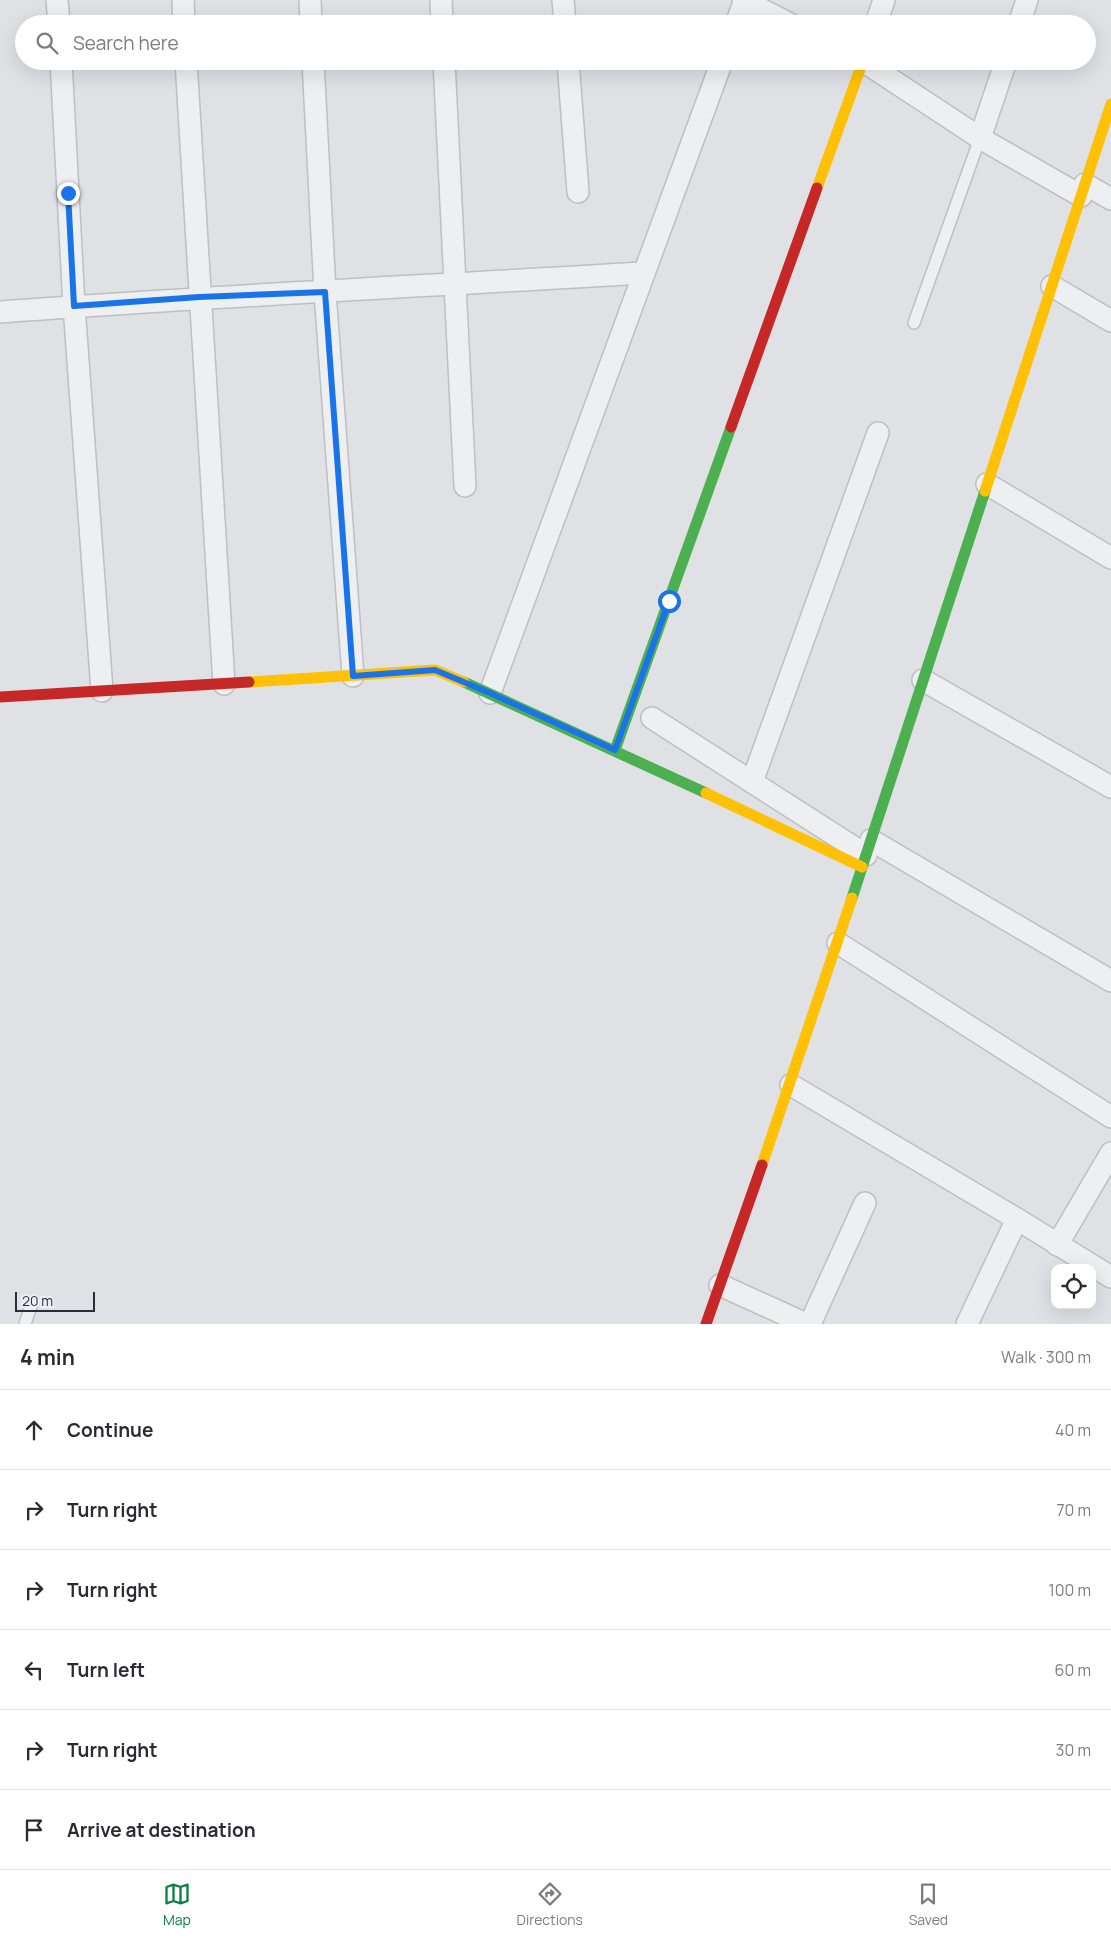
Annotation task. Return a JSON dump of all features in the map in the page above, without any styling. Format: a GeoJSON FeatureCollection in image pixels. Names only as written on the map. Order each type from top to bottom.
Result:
{"type":"FeatureCollection","features":[{"type":"Feature","properties":{"kind":"street"},"geometry":{"type":"LineString","coordinates":[[57,0],[58,15]]}},
{"type":"Feature","properties":{"kind":"street"},"geometry":{"type":"LineString","coordinates":[[182,0],[183,15]]}},
{"type":"Feature","properties":{"kind":"street"},"geometry":{"type":"LineString","coordinates":[[310,0],[311,15]]}},
{"type":"Feature","properties":{"kind":"street"},"geometry":{"type":"LineString","coordinates":[[441,0],[442,15]]}},
{"type":"Feature","properties":{"kind":"street"},"geometry":{"type":"LineString","coordinates":[[563,0],[564,15]]}},
{"type":"Feature","properties":{"kind":"street"},"geometry":{"type":"LineString","coordinates":[[739,15],[744,0],[773,15]]}},
{"type":"Feature","properties":{"kind":"street"},"geometry":{"type":"LineString","coordinates":[[879,15],[884,0]]}},
{"type":"Feature","properties":{"kind":"street"},"geometry":{"type":"LineString","coordinates":[[1022,15],[1027,0]]}},
{"type":"Feature","properties":{"kind":"street"},"geometry":{"type":"LineString","coordinates":[[61,70],[74,306],[102,691]]}},
{"type":"Feature","properties":{"kind":"street"},"geometry":{"type":"LineString","coordinates":[[186,70],[224,684]]}},
{"type":"Feature","properties":{"kind":"street"},"geometry":{"type":"LineString","coordinates":[[313,70],[325,292],[353,676]]}},
{"type":"Feature","properties":{"kind":"street"},"geometry":{"type":"LineString","coordinates":[[444,70],[465,486]]}},
{"type":"Feature","properties":{"kind":"street"},"geometry":{"type":"LineString","coordinates":[[569,70],[578,192]]}},
{"type":"Feature","properties":{"kind":"street"},"geometry":{"type":"LineString","coordinates":[[490,693],[642,273],[719,70]]}},
{"type":"Feature","properties":{"kind":"street"},"geometry":{"type":"LineString","coordinates":[[615,750],[860,70]]}},
{"type":"Feature","properties":{"kind":"street"},"geometry":{"type":"LineString","coordinates":[[877,70],[980,138],[1083,190],[1111,199]]}},
{"type":"Feature","properties":{"kind":"street"},"geometry":{"type":"LineString","coordinates":[[980,138],[1003,70]]}},
{"type":"Feature","properties":{"kind":"street"},"geometry":{"type":"LineString","coordinates":[[706,1324],[791,1085],[1111,104]]}},
{"type":"Feature","properties":{"kind":"street"},"geometry":{"type":"LineString","coordinates":[[0,312],[199,297],[325,292],[642,273]]}},
{"type":"Feature","properties":{"kind":"street"},"geometry":{"type":"LineString","coordinates":[[1052,286],[1111,321]]}},
{"type":"Feature","properties":{"kind":"street"},"geometry":{"type":"LineString","coordinates":[[752,782],[878,433]]}},
{"type":"Feature","properties":{"kind":"street"},"geometry":{"type":"LineString","coordinates":[[987,484],[1111,558]]}},
{"type":"Feature","properties":{"kind":"street"},"geometry":{"type":"LineString","coordinates":[[0,697],[435,670],[615,750],[867,854]]}},
{"type":"Feature","properties":{"kind":"street"},"geometry":{"type":"LineString","coordinates":[[923,680],[1111,786]]}},
{"type":"Feature","properties":{"kind":"street"},"geometry":{"type":"LineString","coordinates":[[652,718],[867,854],[1111,980]]}},
{"type":"Feature","properties":{"kind":"street"},"geometry":{"type":"LineString","coordinates":[[838,943],[1111,1117]]}},
{"type":"Feature","properties":{"kind":"street"},"geometry":{"type":"LineString","coordinates":[[791,1085],[1111,1277]]}},
{"type":"Feature","properties":{"kind":"street"},"geometry":{"type":"LineString","coordinates":[[1057,1245],[1111,1154]]}},
{"type":"Feature","properties":{"kind":"street"},"geometry":{"type":"LineString","coordinates":[[810,1324],[865,1203]]}},
{"type":"Feature","properties":{"kind":"street"},"geometry":{"type":"LineString","coordinates":[[967,1324],[1017,1219]]}},
{"type":"Feature","properties":{"kind":"street"},"geometry":{"type":"LineString","coordinates":[[720,1285],[806,1324]]}},
{"type":"Feature","properties":{"kind":"lane"},"geometry":{"type":"LineString","coordinates":[[914,323],[980,138]]}},
{"type":"Feature","properties":{"kind":"lane"},"geometry":{"type":"LineString","coordinates":[[25,1324],[32,1303]]}},
{"type":"Feature","properties":{"kind":"traffic: fast"},"geometry":{"type":"LineString","coordinates":[[615,750],[731,427]]}},
{"type":"Feature","properties":{"kind":"traffic: fast"},"geometry":{"type":"LineString","coordinates":[[852,898],[985,491]]}},
{"type":"Feature","properties":{"kind":"traffic: fast"},"geometry":{"type":"LineString","coordinates":[[464,682],[706,793]]}},
{"type":"Feature","properties":{"kind":"traffic: slow"},"geometry":{"type":"LineString","coordinates":[[817,188],[860,70]]}},
{"type":"Feature","properties":{"kind":"traffic: slow"},"geometry":{"type":"LineString","coordinates":[[985,491],[1111,104]]}},
{"type":"Feature","properties":{"kind":"traffic: slow"},"geometry":{"type":"LineString","coordinates":[[249,682],[435,670],[464,682]]}},
{"type":"Feature","properties":{"kind":"traffic: slow"},"geometry":{"type":"LineString","coordinates":[[706,793],[862,867]]}},
{"type":"Feature","properties":{"kind":"traffic: slow"},"geometry":{"type":"LineString","coordinates":[[762,1165],[852,898]]}},
{"type":"Feature","properties":{"kind":"traffic: jam"},"geometry":{"type":"LineString","coordinates":[[731,427],[817,188]]}},
{"type":"Feature","properties":{"kind":"traffic: jam"},"geometry":{"type":"LineString","coordinates":[[0,697],[249,682]]}},
{"type":"Feature","properties":{"kind":"traffic: jam"},"geometry":{"type":"LineString","coordinates":[[706,1324],[762,1165]]}},
{"type":"Feature","properties":{"kind":"route"},"geometry":{"type":"LineString","coordinates":[[68,193],[74,306],[199,297],[325,292],[353,676],[435,670],[615,750],[669,601]]}}]}
